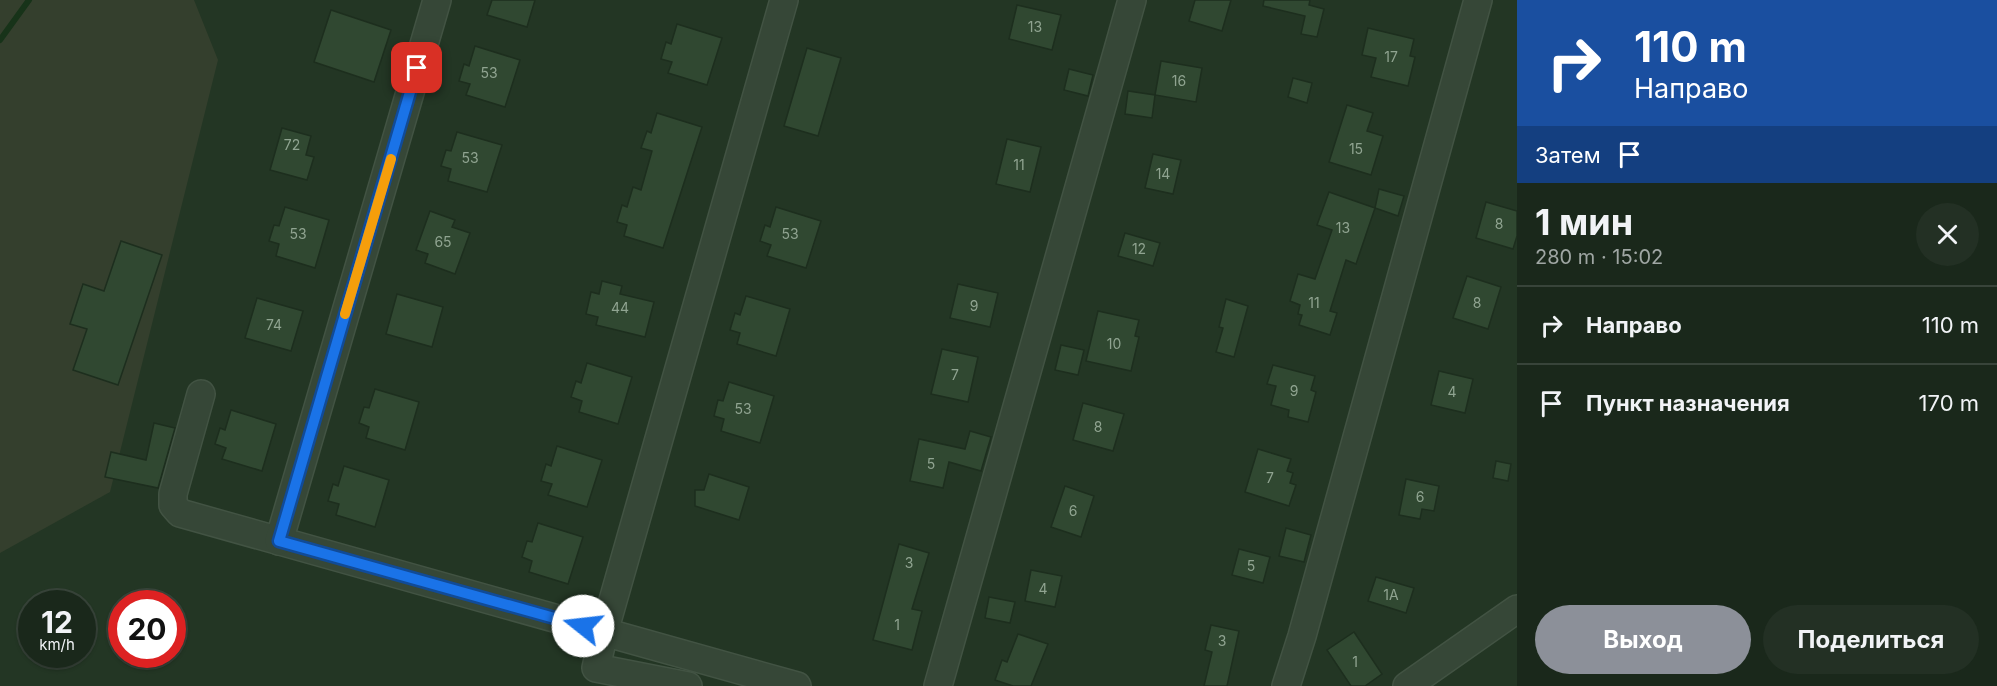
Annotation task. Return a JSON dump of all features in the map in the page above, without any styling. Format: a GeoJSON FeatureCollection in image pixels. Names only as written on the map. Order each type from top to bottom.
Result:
{"type":"FeatureCollection","features":[{"type":"Feature","properties":{"kind":"lane"},"geometry":{"type":"LineString","coordinates":[[279,541],[437,0]]}},
{"type":"Feature","properties":{"kind":"lane"},"geometry":{"type":"LineString","coordinates":[[688,686],[596,668],[604,632],[784,0]]}},
{"type":"Feature","properties":{"kind":"lane"},"geometry":{"type":"LineString","coordinates":[[938,686],[1132,0]]}},
{"type":"Feature","properties":{"kind":"lane"},"geometry":{"type":"LineString","coordinates":[[1286,686],[1302,636],[1478,0]]}},
{"type":"Feature","properties":{"kind":"lane"},"geometry":{"type":"LineString","coordinates":[[201,394],[179,465],[173,494],[173,505],[180,513],[797,686]]}},
{"type":"Feature","properties":{"kind":"lane"},"geometry":{"type":"LineString","coordinates":[[1407,686],[1517,609]]}},
{"type":"Feature","properties":{"kind":"green space"},"geometry":{"type":"Polygon","coordinates":[[[0,0],[194,0],[218,60],[110,492],[0,553],[0,0]]]}},
{"type":"Feature","properties":{"kind":"building"},"geometry":{"type":"Polygon","coordinates":[[[492,0],[535,0],[527,27],[487,15],[492,0]]]}},
{"type":"Feature","properties":{"kind":"building"},"geometry":{"type":"Polygon","coordinates":[[[1195,0],[1231,0],[1222,31],[1189,21],[1195,0]]]}},
{"type":"Feature","properties":{"kind":"building"},"geometry":{"type":"Polygon","coordinates":[[[1264,0],[1310,0],[1309,5],[1324,9],[1317,37],[1301,34],[1305,16],[1263,6],[1264,0]]]}},
{"type":"Feature","properties":{"kind":"building"},"geometry":{"type":"Polygon","coordinates":[[[1017,5],[1061,15],[1052,50],[1009,39],[1017,5]]]}},
{"type":"Feature","properties":{"kind":"building"},"geometry":{"type":"Polygon","coordinates":[[[331,10],[391,30],[374,82],[314,62],[331,10]]]}},
{"type":"Feature","properties":{"kind":"building"},"geometry":{"type":"Polygon","coordinates":[[[677,24],[722,38],[707,85],[668,73],[672,62],[661,59],[666,42],[671,44],[677,24]]]}},
{"type":"Feature","properties":{"kind":"building"},"geometry":{"type":"Polygon","coordinates":[[[1368,28],[1414,39],[1410,56],[1415,57],[1408,86],[1371,77],[1376,58],[1362,55],[1368,28]]]}},
{"type":"Feature","properties":{"kind":"building"},"geometry":{"type":"Polygon","coordinates":[[[475,46],[520,60],[505,107],[466,95],[470,84],[459,81],[464,64],[469,66],[475,46]]]}},
{"type":"Feature","properties":{"kind":"building"},"geometry":{"type":"Polygon","coordinates":[[[807,48],[841,58],[818,136],[784,126],[807,48]]]}},
{"type":"Feature","properties":{"kind":"building"},"geometry":{"type":"Polygon","coordinates":[[[1161,61],[1202,68],[1196,102],[1155,95],[1161,61]]]}},
{"type":"Feature","properties":{"kind":"building"},"geometry":{"type":"Polygon","coordinates":[[[1069,69],[1093,75],[1088,96],[1064,90],[1069,69]]]}},
{"type":"Feature","properties":{"kind":"building"},"geometry":{"type":"Polygon","coordinates":[[[1293,78],[1312,83],[1307,103],[1288,97],[1293,78]]]}},
{"type":"Feature","properties":{"kind":"building"},"geometry":{"type":"Polygon","coordinates":[[[1128,91],[1155,95],[1152,118],[1125,114],[1128,91]]]}},
{"type":"Feature","properties":{"kind":"building"},"geometry":{"type":"Polygon","coordinates":[[[1347,105],[1373,113],[1367,131],[1383,136],[1371,175],[1329,162],[1347,105]]]}},
{"type":"Feature","properties":{"kind":"building"},"geometry":{"type":"Polygon","coordinates":[[[657,113],[702,127],[663,248],[624,236],[627,225],[617,222],[622,205],[627,207],[633,187],[641,190],[652,151],[641,148],[647,131],[651,133],[657,113]]]}},
{"type":"Feature","properties":{"kind":"building"},"geometry":{"type":"Polygon","coordinates":[[[282,128],[311,136],[306,155],[314,157],[307,180],[270,170],[282,128]]]}},
{"type":"Feature","properties":{"kind":"building"},"geometry":{"type":"Polygon","coordinates":[[[457,132],[502,145],[487,192],[448,181],[451,169],[441,166],[446,150],[451,151],[457,132]]]}},
{"type":"Feature","properties":{"kind":"building"},"geometry":{"type":"Polygon","coordinates":[[[1007,139],[1041,147],[1030,192],[996,184],[1007,139]]]}},
{"type":"Feature","properties":{"kind":"building"},"geometry":{"type":"Polygon","coordinates":[[[1153,154],[1181,160],[1173,194],[1145,188],[1153,154]]]}},
{"type":"Feature","properties":{"kind":"building"},"geometry":{"type":"Polygon","coordinates":[[[1379,189],[1404,196],[1398,216],[1375,208],[1379,189]]]}},
{"type":"Feature","properties":{"kind":"building"},"geometry":{"type":"Polygon","coordinates":[[[1329,192],[1375,208],[1356,264],[1346,260],[1330,311],[1337,313],[1330,335],[1299,325],[1302,315],[1298,314],[1300,305],[1290,301],[1298,274],[1315,279],[1332,230],[1317,225],[1329,192]]]}},
{"type":"Feature","properties":{"kind":"building"},"geometry":{"type":"Polygon","coordinates":[[[1486,202],[1517,211],[1517,236],[1513,249],[1476,238],[1486,202]]]}},
{"type":"Feature","properties":{"kind":"building"},"geometry":{"type":"Polygon","coordinates":[[[285,207],[329,220],[315,268],[276,256],[279,244],[269,241],[274,225],[279,226],[285,207]]]}},
{"type":"Feature","properties":{"kind":"building"},"geometry":{"type":"Polygon","coordinates":[[[776,207],[821,221],[806,268],[767,256],[771,245],[760,241],[765,225],[770,227],[776,207]]]}},
{"type":"Feature","properties":{"kind":"building"},"geometry":{"type":"Polygon","coordinates":[[[430,211],[455,220],[452,227],[470,233],[455,274],[425,263],[428,254],[416,250],[430,211]]]}},
{"type":"Feature","properties":{"kind":"building"},"geometry":{"type":"Polygon","coordinates":[[[1125,233],[1160,243],[1153,266],[1118,256],[1125,233]]]}},
{"type":"Feature","properties":{"kind":"building"},"geometry":{"type":"Polygon","coordinates":[[[121,241],[162,255],[118,385],[73,370],[87,329],[70,324],[83,284],[104,291],[121,241]]]}},
{"type":"Feature","properties":{"kind":"building"},"geometry":{"type":"Polygon","coordinates":[[[1467,276],[1501,287],[1488,329],[1453,318],[1467,276]]]}},
{"type":"Feature","properties":{"kind":"building"},"geometry":{"type":"Polygon","coordinates":[[[602,281],[622,286],[620,294],[654,302],[645,337],[596,325],[598,317],[586,314],[591,292],[599,294],[602,281]]]}},
{"type":"Feature","properties":{"kind":"building"},"geometry":{"type":"Polygon","coordinates":[[[958,284],[998,293],[990,327],[950,318],[958,284]]]}},
{"type":"Feature","properties":{"kind":"building"},"geometry":{"type":"Polygon","coordinates":[[[397,294],[443,307],[432,347],[386,334],[397,294]]]}},
{"type":"Feature","properties":{"kind":"building"},"geometry":{"type":"Polygon","coordinates":[[[746,296],[790,309],[776,356],[737,344],[740,333],[730,330],[735,313],[740,315],[746,296]]]}},
{"type":"Feature","properties":{"kind":"building"},"geometry":{"type":"Polygon","coordinates":[[[257,298],[303,311],[291,351],[245,338],[257,298]]]}},
{"type":"Feature","properties":{"kind":"building"},"geometry":{"type":"Polygon","coordinates":[[[1226,299],[1248,306],[1234,357],[1216,352],[1223,328],[1219,327],[1226,299]]]}},
{"type":"Feature","properties":{"kind":"building"},"geometry":{"type":"Polygon","coordinates":[[[1098,311],[1139,320],[1135,336],[1139,337],[1131,371],[1086,361],[1098,311]]]}},
{"type":"Feature","properties":{"kind":"building"},"geometry":{"type":"Polygon","coordinates":[[[1061,345],[1084,350],[1078,375],[1055,370],[1061,345]]]}},
{"type":"Feature","properties":{"kind":"building"},"geometry":{"type":"Polygon","coordinates":[[[942,349],[978,357],[968,402],[931,394],[942,349]]]}},
{"type":"Feature","properties":{"kind":"building"},"geometry":{"type":"Polygon","coordinates":[[[587,363],[632,377],[618,424],[579,412],[582,401],[571,397],[576,381],[581,383],[587,363]]]}},
{"type":"Feature","properties":{"kind":"building"},"geometry":{"type":"Polygon","coordinates":[[[1273,365],[1315,376],[1311,390],[1316,392],[1308,422],[1288,417],[1289,410],[1271,405],[1276,386],[1267,384],[1273,365]]]}},
{"type":"Feature","properties":{"kind":"building"},"geometry":{"type":"Polygon","coordinates":[[[1439,371],[1473,379],[1465,413],[1431,405],[1439,371]]]}},
{"type":"Feature","properties":{"kind":"building"},"geometry":{"type":"Polygon","coordinates":[[[729,382],[774,396],[760,443],[721,431],[724,419],[714,416],[718,400],[723,401],[729,382]]]}},
{"type":"Feature","properties":{"kind":"building"},"geometry":{"type":"Polygon","coordinates":[[[375,389],[419,402],[405,450],[366,438],[369,427],[359,423],[364,407],[369,408],[375,389]]]}},
{"type":"Feature","properties":{"kind":"building"},"geometry":{"type":"Polygon","coordinates":[[[1083,403],[1124,414],[1113,451],[1073,440],[1083,403]]]}},
{"type":"Feature","properties":{"kind":"building"},"geometry":{"type":"Polygon","coordinates":[[[231,410],[276,424],[262,471],[222,459],[226,448],[215,444],[220,428],[225,430],[231,410]]]}},
{"type":"Feature","properties":{"kind":"building"},"geometry":{"type":"Polygon","coordinates":[[[154,423],[175,428],[158,488],[105,477],[111,452],[146,460],[154,423]]]}},
{"type":"Feature","properties":{"kind":"building"},"geometry":{"type":"Polygon","coordinates":[[[970,431],[991,437],[981,471],[949,462],[943,488],[910,481],[919,439],[965,449],[970,431]]]}},
{"type":"Feature","properties":{"kind":"building"},"geometry":{"type":"Polygon","coordinates":[[[557,446],[602,460],[587,507],[548,495],[552,484],[541,481],[546,464],[551,466],[557,446]]]}},
{"type":"Feature","properties":{"kind":"building"},"geometry":{"type":"Polygon","coordinates":[[[1258,449],[1291,459],[1287,471],[1293,473],[1290,483],[1296,485],[1289,506],[1245,492],[1258,449]]]}},
{"type":"Feature","properties":{"kind":"building"},"geometry":{"type":"Polygon","coordinates":[[[1496,461],[1511,464],[1508,481],[1493,478],[1496,461]]]}},
{"type":"Feature","properties":{"kind":"building"},"geometry":{"type":"Polygon","coordinates":[[[344,466],[389,480],[375,527],[336,515],[339,504],[328,501],[333,484],[338,486],[344,466]]]}},
{"type":"Feature","properties":{"kind":"building"},"geometry":{"type":"Polygon","coordinates":[[[709,474],[749,487],[739,520],[695,506],[695,490],[704,490],[709,474]]]}},
{"type":"Feature","properties":{"kind":"building"},"geometry":{"type":"Polygon","coordinates":[[[1406,479],[1439,486],[1434,511],[1422,509],[1420,519],[1399,515],[1406,479]]]}},
{"type":"Feature","properties":{"kind":"building"},"geometry":{"type":"Polygon","coordinates":[[[1065,486],[1094,496],[1081,537],[1051,527],[1065,486]]]}},
{"type":"Feature","properties":{"kind":"building"},"geometry":{"type":"Polygon","coordinates":[[[538,523],[583,537],[568,584],[529,572],[532,561],[522,557],[527,541],[532,542],[538,523]]]}},
{"type":"Feature","properties":{"kind":"building"},"geometry":{"type":"Polygon","coordinates":[[[1286,528],[1311,535],[1304,562],[1279,556],[1286,528]]]}},
{"type":"Feature","properties":{"kind":"building"},"geometry":{"type":"Polygon","coordinates":[[[899,544],[929,553],[912,609],[922,611],[912,650],[873,640],[899,544]]]}},
{"type":"Feature","properties":{"kind":"building"},"geometry":{"type":"Polygon","coordinates":[[[1239,549],[1270,557],[1263,583],[1232,575],[1239,549]]]}},
{"type":"Feature","properties":{"kind":"building"},"geometry":{"type":"Polygon","coordinates":[[[1031,570],[1062,576],[1055,607],[1025,601],[1031,570]]]}},
{"type":"Feature","properties":{"kind":"building"},"geometry":{"type":"Polygon","coordinates":[[[1376,577],[1414,588],[1406,613],[1368,601],[1376,577]]]}},
{"type":"Feature","properties":{"kind":"building"},"geometry":{"type":"Polygon","coordinates":[[[989,597],[1015,602],[1010,623],[985,618],[989,597]]]}},
{"type":"Feature","properties":{"kind":"building"},"geometry":{"type":"Polygon","coordinates":[[[1211,625],[1239,631],[1227,686],[1204,686],[1212,652],[1205,650],[1211,625]]]}},
{"type":"Feature","properties":{"kind":"building"},"geometry":{"type":"Polygon","coordinates":[[[1354,632],[1382,674],[1365,686],[1351,686],[1327,650],[1354,632]]]}},
{"type":"Feature","properties":{"kind":"building"},"geometry":{"type":"Polygon","coordinates":[[[1018,634],[1048,644],[1031,686],[1013,686],[995,680],[1002,660],[1007,662],[1018,634]]]}},
{"type":"Feature","properties":{"kind":"waterway"},"geometry":{"type":"LineString","coordinates":[[0,40],[29,0]]}},
{"type":"Feature","properties":{"kind":"slow traffic"},"geometry":{"type":"LineString","coordinates":[[345,314],[391,159]]}},
{"type":"Feature","properties":{"kind":"route"},"geometry":{"type":"LineString","coordinates":[[417,68],[279,541],[583,626]]}}]}
